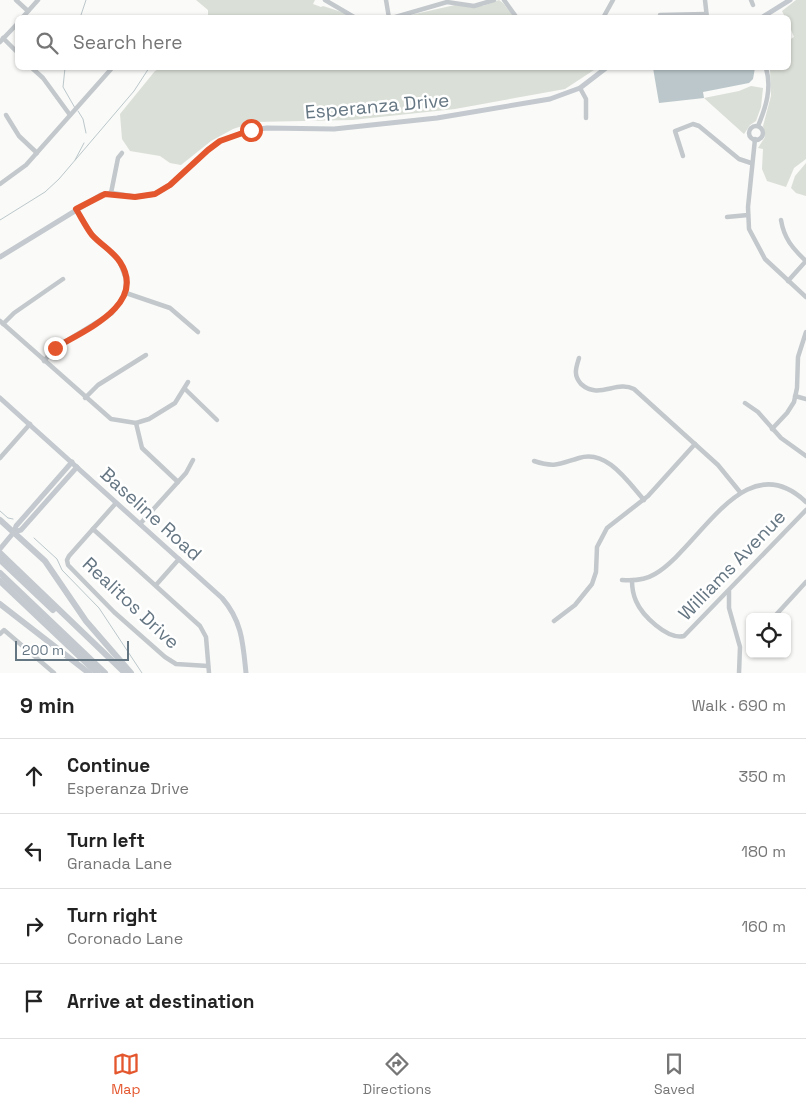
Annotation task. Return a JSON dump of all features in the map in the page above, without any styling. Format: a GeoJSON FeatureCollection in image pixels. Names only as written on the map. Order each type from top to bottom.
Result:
{"type":"FeatureCollection","features":[{"type":"Feature","properties":{"kind":"highway"},"geometry":{"type":"LineString","coordinates":[[0,520],[45,561],[86,621],[131,673]]}},
{"type":"Feature","properties":{"kind":"highway"},"geometry":{"type":"LineString","coordinates":[[0,553],[124,673]]}},
{"type":"Feature","properties":{"kind":"highway"},"geometry":{"type":"LineString","coordinates":[[0,560],[119,673]]}},
{"type":"Feature","properties":{"kind":"highway"},"geometry":{"type":"LineString","coordinates":[[0,573],[105,673]]}},
{"type":"Feature","properties":{"kind":"highway"},"geometry":{"type":"LineString","coordinates":[[0,581],[98,673]]}},
{"type":"Feature","properties":{"kind":"highway"},"geometry":{"type":"LineString","coordinates":[[0,604],[89,673]]}},
{"type":"Feature","properties":{"kind":"main road"},"geometry":{"type":"LineString","coordinates":[[766,15],[790,0]]}},
{"type":"Feature","properties":{"kind":"main road","name":"Esperanza Drive"},"geometry":{"type":"LineString","coordinates":[[111,193],[135,197],[155,194],[170,185],[214,146],[251,130],[266,128],[334,129],[437,118],[550,99],[580,88],[603,70]]}},
{"type":"Feature","properties":{"kind":"main road"},"geometry":{"type":"LineString","coordinates":[[0,257],[76,209],[101,195],[111,193]]}},
{"type":"Feature","properties":{"kind":"main road","name":"Baseline Road"},"geometry":{"type":"LineString","coordinates":[[0,398],[222,598],[236,616],[244,642],[246,673]]}},
{"type":"Feature","properties":{"kind":"main road"},"geometry":{"type":"LineString","coordinates":[[0,549],[14,532],[16,526],[72,462]]}},
{"type":"Feature","properties":{"kind":"main road"},"geometry":{"type":"LineString","coordinates":[[14,532],[21,530],[78,467]]}},
{"type":"Feature","properties":{"kind":"street"},"geometry":{"type":"LineString","coordinates":[[16,0],[28,11]]}},
{"type":"Feature","properties":{"kind":"street"},"geometry":{"type":"LineString","coordinates":[[25,15],[38,0]]}},
{"type":"Feature","properties":{"kind":"street"},"geometry":{"type":"LineString","coordinates":[[325,0],[352,15]]}},
{"type":"Feature","properties":{"kind":"street"},"geometry":{"type":"LineString","coordinates":[[386,0],[389,15]]}},
{"type":"Feature","properties":{"kind":"street"},"geometry":{"type":"LineString","coordinates":[[400,15],[447,1],[474,6],[494,0]]}},
{"type":"Feature","properties":{"kind":"street"},"geometry":{"type":"LineString","coordinates":[[504,0],[516,15]]}},
{"type":"Feature","properties":{"kind":"street"},"geometry":{"type":"LineString","coordinates":[[605,15],[614,0]]}},
{"type":"Feature","properties":{"kind":"street"},"geometry":{"type":"LineString","coordinates":[[705,0],[706,15]]}},
{"type":"Feature","properties":{"kind":"street"},"geometry":{"type":"LineString","coordinates":[[15,26],[2,40],[15,50]]}},
{"type":"Feature","properties":{"kind":"street"},"geometry":{"type":"LineString","coordinates":[[34,70],[43,78],[70,115]]}},
{"type":"Feature","properties":{"kind":"street"},"geometry":{"type":"LineString","coordinates":[[0,184],[20,172],[110,70]]}},
{"type":"Feature","properties":{"kind":"street"},"geometry":{"type":"LineString","coordinates":[[758,126],[762,129],[763,135],[755,139],[750,136],[750,132],[754,126],[758,126],[766,107],[769,84],[766,70]]}},
{"type":"Feature","properties":{"kind":"street"},"geometry":{"type":"LineString","coordinates":[[580,88],[586,99],[586,118]]}},
{"type":"Feature","properties":{"kind":"street"},"geometry":{"type":"LineString","coordinates":[[6,115],[19,136],[37,153]]}},
{"type":"Feature","properties":{"kind":"street"},"geometry":{"type":"LineString","coordinates":[[683,156],[675,131],[693,124],[699,126],[722,148],[738,159],[752,163]]}},
{"type":"Feature","properties":{"kind":"street"},"geometry":{"type":"LineString","coordinates":[[755,139],[748,215],[749,229],[765,259],[806,297]]}},
{"type":"Feature","properties":{"kind":"street"},"geometry":{"type":"LineString","coordinates":[[111,193],[118,158],[122,153]]}},
{"type":"Feature","properties":{"kind":"street"},"geometry":{"type":"LineString","coordinates":[[44,361],[55,348],[112,313],[126,294],[126,279],[119,260],[92,235],[76,209]]}},
{"type":"Feature","properties":{"kind":"street"},"geometry":{"type":"LineString","coordinates":[[727,217],[748,215]]}},
{"type":"Feature","properties":{"kind":"street"},"geometry":{"type":"LineString","coordinates":[[781,220],[784,235],[793,249],[806,261],[788,281]]}},
{"type":"Feature","properties":{"kind":"street"},"geometry":{"type":"LineString","coordinates":[[63,280],[2,322],[111,419],[136,423],[149,419],[175,403],[188,382]]}},
{"type":"Feature","properties":{"kind":"street"},"geometry":{"type":"LineString","coordinates":[[126,294],[170,308],[198,332]]}},
{"type":"Feature","properties":{"kind":"street"},"geometry":{"type":"LineString","coordinates":[[772,429],[788,413],[795,396],[798,357],[806,332]]}},
{"type":"Feature","properties":{"kind":"street"},"geometry":{"type":"LineString","coordinates":[[86,398],[98,385],[146,355]]}},
{"type":"Feature","properties":{"kind":"street"},"geometry":{"type":"LineString","coordinates":[[578,358],[575,374],[587,389],[598,392],[625,386],[634,389],[718,465],[740,492]]}},
{"type":"Feature","properties":{"kind":"street"},"geometry":{"type":"LineString","coordinates":[[184,390],[217,420]]}},
{"type":"Feature","properties":{"kind":"street"},"geometry":{"type":"LineString","coordinates":[[795,396],[806,399]]}},
{"type":"Feature","properties":{"kind":"street"},"geometry":{"type":"LineString","coordinates":[[745,403],[758,412],[781,438],[806,456]]}},
{"type":"Feature","properties":{"kind":"street"},"geometry":{"type":"LineString","coordinates":[[136,423],[142,448],[178,482]]}},
{"type":"Feature","properties":{"kind":"street"},"geometry":{"type":"LineString","coordinates":[[0,458],[30,424]]}},
{"type":"Feature","properties":{"kind":"street"},"geometry":{"type":"LineString","coordinates":[[554,621],[575,605],[592,584],[596,572],[597,546],[607,528],[644,500],[695,444]]}},
{"type":"Feature","properties":{"kind":"street"},"geometry":{"type":"LineString","coordinates":[[534,462],[554,466],[583,457],[598,458],[617,470],[644,500]]}},
{"type":"Feature","properties":{"kind":"street"},"geometry":{"type":"LineString","coordinates":[[140,524],[178,482],[193,460]]}},
{"type":"Feature","properties":{"kind":"street"},"geometry":{"type":"LineString","coordinates":[[622,580],[632,581],[648,577],[667,565],[740,492],[760,486],[779,486],[789,490],[806,502]]}},
{"type":"Feature","properties":{"kind":"street"},"geometry":{"type":"LineString","coordinates":[[116,502],[93,529],[204,630],[209,673]]}},
{"type":"Feature","properties":{"kind":"street","name":"Williams Avenue"},"geometry":{"type":"LineString","coordinates":[[632,581],[636,602],[642,610],[666,633],[678,637],[689,632],[806,510]]}},
{"type":"Feature","properties":{"kind":"street","name":"Realitos Drive"},"geometry":{"type":"LineString","coordinates":[[93,529],[67,560],[68,565],[114,612],[165,657],[176,664],[208,666]]}},
{"type":"Feature","properties":{"kind":"street"},"geometry":{"type":"LineString","coordinates":[[156,585],[179,559]]}},
{"type":"Feature","properties":{"kind":"street"},"geometry":{"type":"LineString","coordinates":[[778,613],[806,582]]}},
{"type":"Feature","properties":{"kind":"street"},"geometry":{"type":"LineString","coordinates":[[729,591],[729,608],[740,648],[739,673]]}},
{"type":"Feature","properties":{"kind":"street"},"geometry":{"type":"LineString","coordinates":[[2,632],[54,673]]}},
{"type":"Feature","properties":{"kind":"shaded area"},"geometry":{"type":"Polygon","coordinates":[[[196,0],[315,0],[313,4],[351,15],[208,15],[208,10],[196,0]]]}},
{"type":"Feature","properties":{"kind":"shaded area"},"geometry":{"type":"Polygon","coordinates":[[[499,0],[512,15],[410,15],[455,5],[483,6],[499,0]]]}},
{"type":"Feature","properties":{"kind":"shaded area"},"geometry":{"type":"Polygon","coordinates":[[[796,0],[806,0],[806,159],[794,168],[786,187],[767,181],[762,169],[763,149],[758,148],[765,137],[763,126],[771,96],[770,70],[791,70],[791,39],[794,37],[791,30],[791,15],[784,15],[782,11],[796,0]]]}},
{"type":"Feature","properties":{"kind":"shaded area"},"geometry":{"type":"Polygon","coordinates":[[[594,70],[565,89],[455,109],[352,120],[254,122],[233,129],[211,141],[181,165],[170,163],[160,156],[130,151],[122,139],[120,114],[155,71],[594,70]]]}},
{"type":"Feature","properties":{"kind":"shaded area"},"geometry":{"type":"Polygon","coordinates":[[[653,70],[755,70],[753,79],[749,83],[703,92],[704,98],[659,103],[653,70]]]}},
{"type":"Feature","properties":{"kind":"shaded area"},"geometry":{"type":"Polygon","coordinates":[[[751,86],[763,88],[761,107],[756,121],[750,125],[744,134],[704,98],[739,91],[751,86]]]}},
{"type":"Feature","properties":{"kind":"shaded area"},"geometry":{"type":"Polygon","coordinates":[[[806,163],[806,196],[796,193],[791,188],[795,176],[806,163]]]}},
{"type":"Feature","properties":{"kind":"waterway"},"geometry":{"type":"LineString","coordinates":[[81,15],[86,0]]}},
{"type":"Feature","properties":{"kind":"waterway"},"geometry":{"type":"LineString","coordinates":[[65,70],[63,87],[75,108]]}},
{"type":"Feature","properties":{"kind":"waterway"},"geometry":{"type":"LineString","coordinates":[[0,220],[45,192],[59,179],[134,91],[148,70]]}},
{"type":"Feature","properties":{"kind":"waterway"},"geometry":{"type":"LineString","coordinates":[[78,111],[83,119],[86,133]]}},
{"type":"Feature","properties":{"kind":"waterway"},"geometry":{"type":"LineString","coordinates":[[75,160],[84,143]]}},
{"type":"Feature","properties":{"kind":"waterway"},"geometry":{"type":"LineString","coordinates":[[0,511],[8,518],[13,519]]}},
{"type":"Feature","properties":{"kind":"waterway"},"geometry":{"type":"LineString","coordinates":[[34,538],[57,559],[62,570],[99,608],[142,673]]}},
{"type":"Feature","properties":{"kind":"route"},"geometry":{"type":"LineString","coordinates":[[55,348],[112,313],[126,294],[124,269],[119,260],[92,235],[76,209],[90,200],[105,194],[145,197],[155,194],[170,185],[220,141],[251,130]]}}]}
